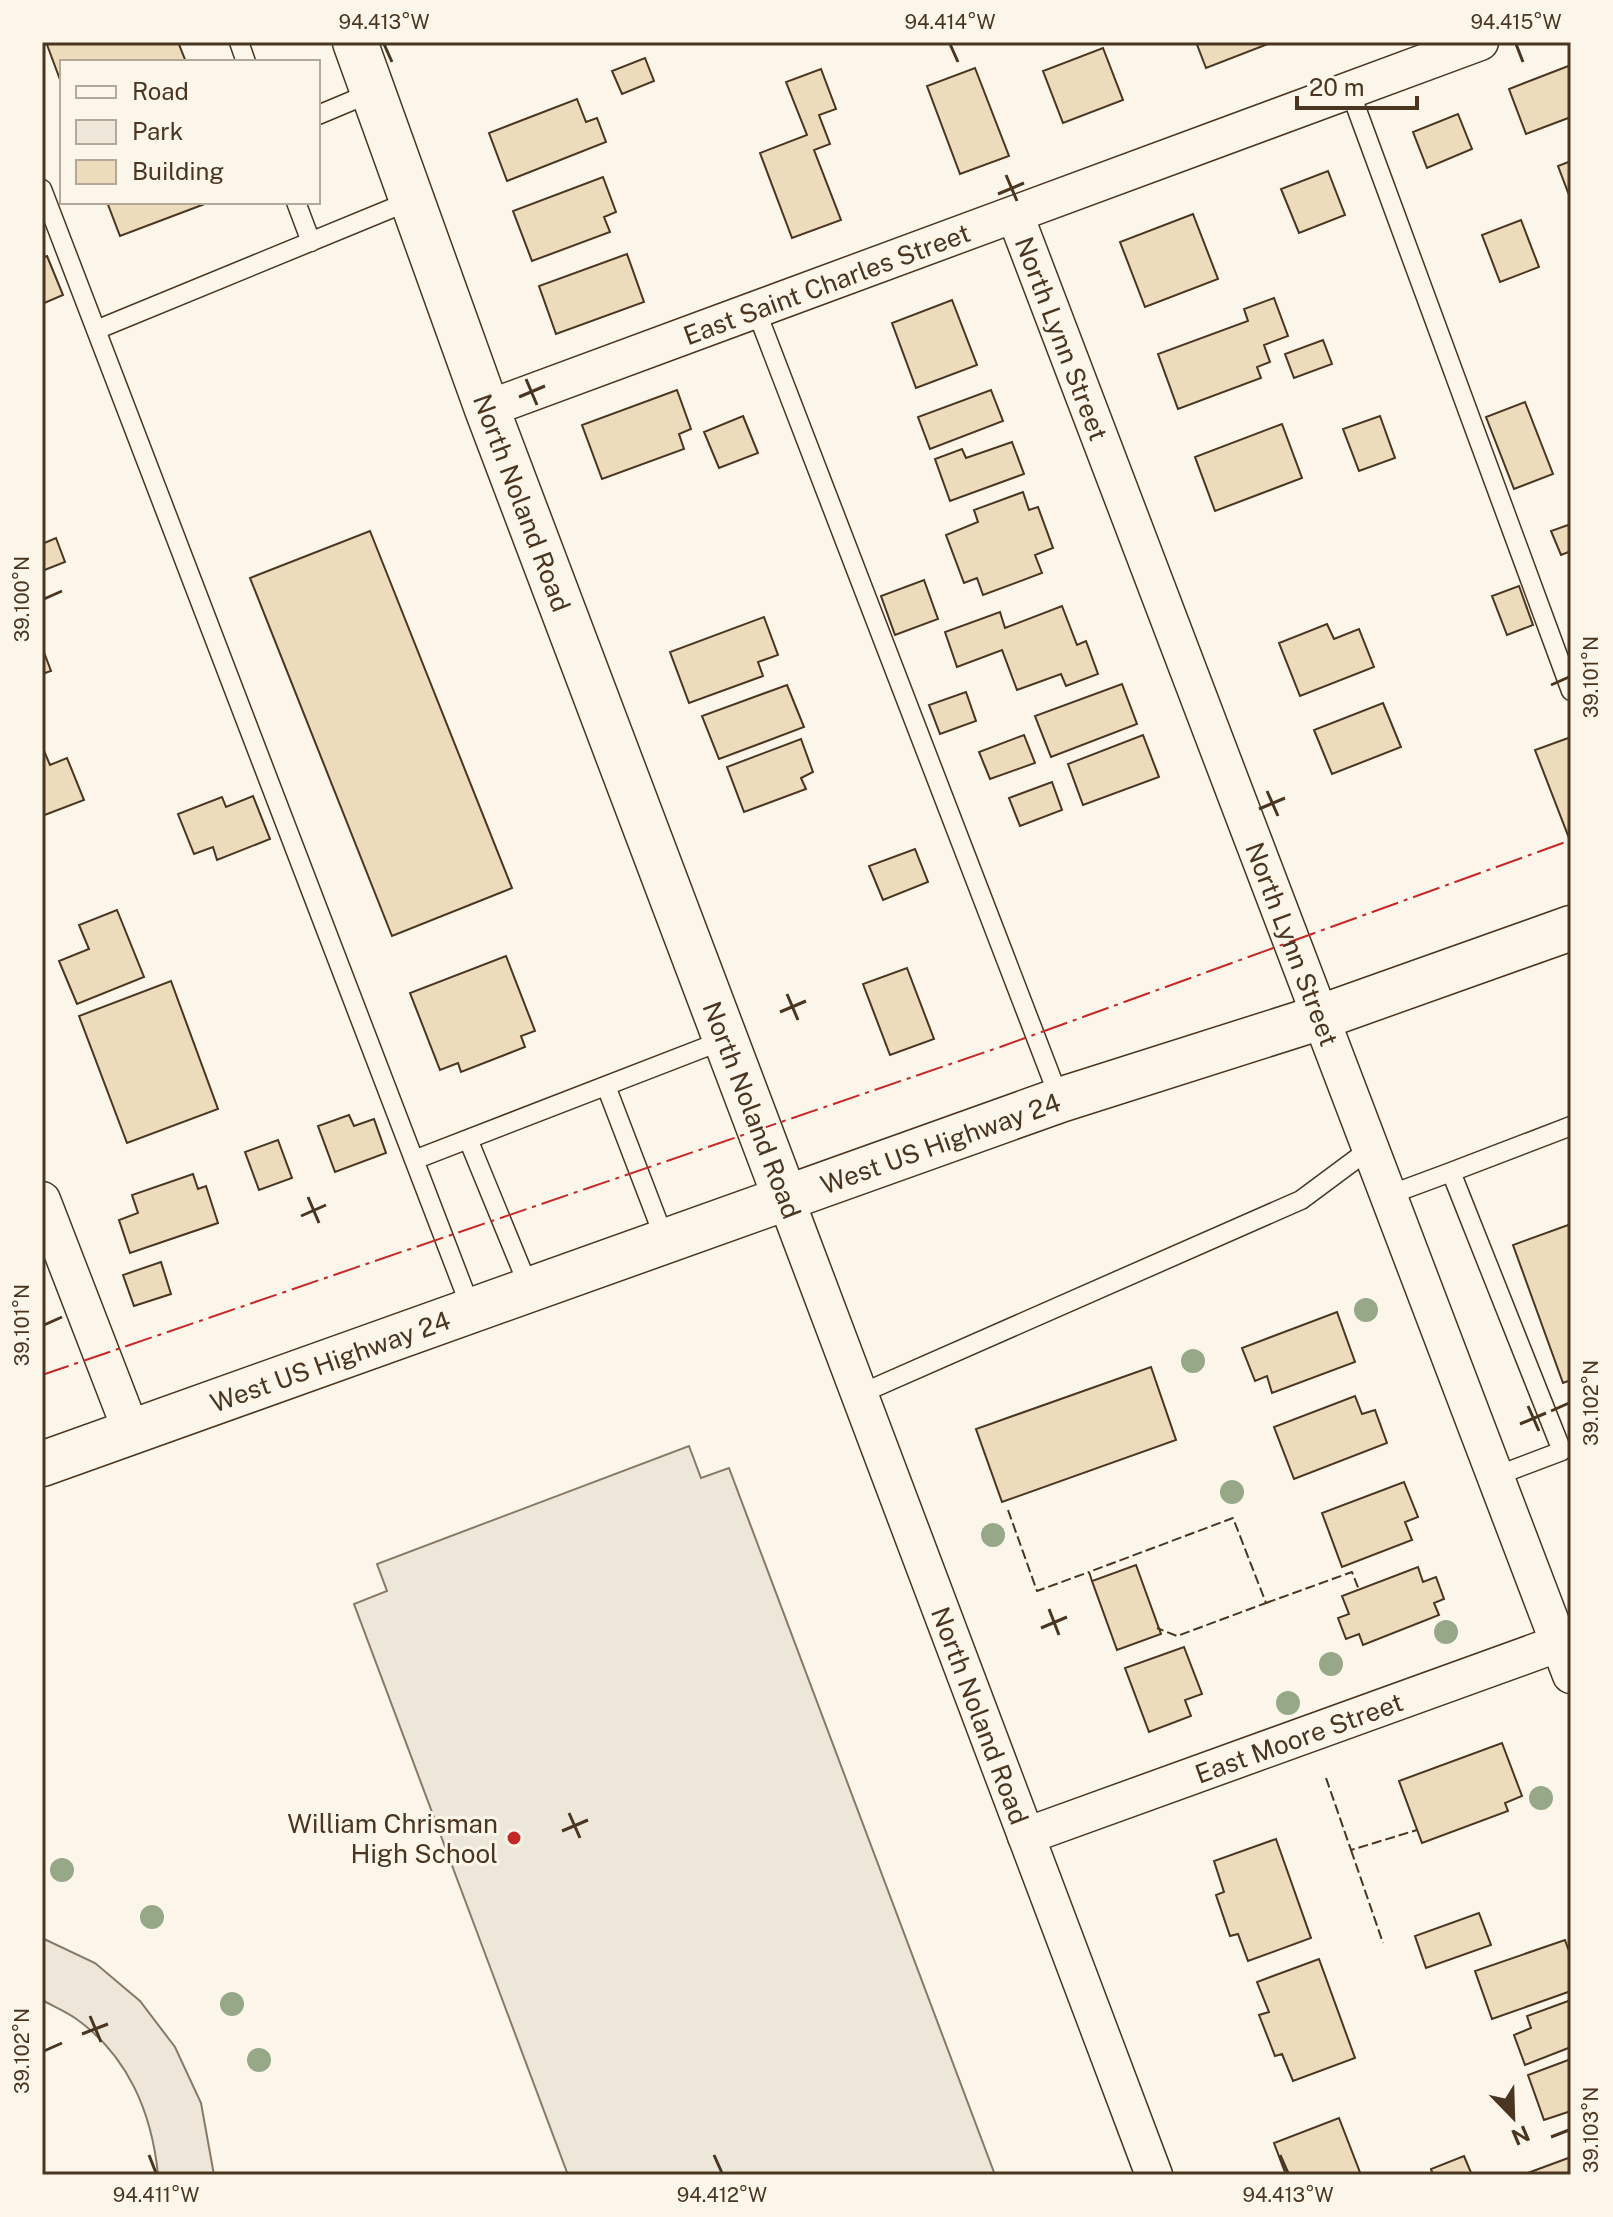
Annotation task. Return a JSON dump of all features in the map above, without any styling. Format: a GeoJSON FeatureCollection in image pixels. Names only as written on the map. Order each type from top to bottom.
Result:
{"type":"FeatureCollection","features":[{"type":"Feature","properties":{"kind":"main road","name":"North Noland Road"},"geometry":{"type":"LineString","coordinates":[[355,42],[487,409],[785,1197]]}},
{"type":"Feature","properties":{"kind":"main road","name":"West US Highway 24"},"geometry":{"type":"LineString","coordinates":[[42,1464],[1060,1100],[1321,1017],[1569,933]]}},
{"type":"Feature","properties":{"kind":"street","name":"East Saint Charles Street"},"geometry":{"type":"LineString","coordinates":[[487,409],[1480,42]]}},
{"type":"Feature","properties":{"kind":"street","name":"North Lynn Street"},"geometry":{"type":"LineString","coordinates":[[1015,215],[1496,1476],[1567,1653]]}},
{"type":"Feature","properties":{"kind":"street","name":"North Noland Road"},"geometry":{"type":"LineString","coordinates":[[785,1197],[1154,2175]]}},
{"type":"Feature","properties":{"kind":"street"},"geometry":{"type":"LineString","coordinates":[[42,1200],[132,1433]]}},
{"type":"Feature","properties":{"kind":"street","name":"East Moore Street"},"geometry":{"type":"LineString","coordinates":[[1026,1836],[1567,1653]]}},
{"type":"Feature","properties":{"kind":"lane"},"geometry":{"type":"LineString","coordinates":[[1350,91],[1571,691]]}},
{"type":"Feature","properties":{"kind":"lane"},"geometry":{"type":"LineString","coordinates":[[320,114],[373,92]]}},
{"type":"Feature","properties":{"kind":"lane"},"geometry":{"type":"LineString","coordinates":[[42,189],[472,1311]]}},
{"type":"Feature","properties":{"kind":"lane"},"geometry":{"type":"LineString","coordinates":[[96,330],[412,200]]}},
{"type":"Feature","properties":{"kind":"lane"},"geometry":{"type":"LineString","coordinates":[[297,204],[311,242]]}},
{"type":"Feature","properties":{"kind":"lane"},"geometry":{"type":"LineString","coordinates":[[756,310],[1060,1100]]}},
{"type":"Feature","properties":{"kind":"lane"},"geometry":{"type":"LineString","coordinates":[[414,1160],[724,1040]]}},
{"type":"Feature","properties":{"kind":"lane"},"geometry":{"type":"LineString","coordinates":[[606,1086],[665,1240]]}},
{"type":"Feature","properties":{"kind":"lane"},"geometry":{"type":"LineString","coordinates":[[1389,1195],[1571,1126]]}},
{"type":"Feature","properties":{"kind":"lane"},"geometry":{"type":"LineString","coordinates":[[468,1139],[530,1290]]}},
{"type":"Feature","properties":{"kind":"lane"},"geometry":{"type":"LineString","coordinates":[[860,1394],[1301,1200],[1371,1148]]}},
{"type":"Feature","properties":{"kind":"lane"},"geometry":{"type":"LineString","coordinates":[[1451,1172],[1562,1451],[1496,1476]]}},
{"type":"Feature","properties":{"kind":"green space"},"geometry":{"type":"Polygon","coordinates":[[[42,1938],[95,1963],[140,2001],[175,2047],[201,2103],[214,2175],[158,2175],[143,2108],[123,2068],[94,2033],[71,2015],[42,2000],[42,1938]]]}},
{"type":"Feature","properties":{"kind":"shaded area"},"geometry":{"type":"Polygon","coordinates":[[[689,1446],[701,1478],[729,1468],[995,2175],[568,2175],[354,1604],[387,1591],[377,1564],[689,1446]]]}},
{"type":"Feature","properties":{"kind":"building"},"geometry":{"type":"Polygon","coordinates":[[[46,42],[178,42],[185,60],[60,60],[60,80],[46,42]]]}},
{"type":"Feature","properties":{"kind":"building"},"geometry":{"type":"Polygon","coordinates":[[[1196,42],[1267,42],[1268,44],[1206,68],[1196,42]]]}},
{"type":"Feature","properties":{"kind":"building"},"geometry":{"type":"Polygon","coordinates":[[[1103,48],[1123,100],[1063,123],[1043,71],[1103,48]]]}},
{"type":"Feature","properties":{"kind":"building"},"geometry":{"type":"Polygon","coordinates":[[[645,58],[654,81],[622,94],[612,71],[645,58]]]}},
{"type":"Feature","properties":{"kind":"building"},"geometry":{"type":"Polygon","coordinates":[[[1571,65],[1571,117],[1526,134],[1509,89],[1571,65]]]}},
{"type":"Feature","properties":{"kind":"building"},"geometry":{"type":"Polygon","coordinates":[[[975,68],[1009,156],[960,174],[927,86],[975,68]]]}},
{"type":"Feature","properties":{"kind":"building"},"geometry":{"type":"Polygon","coordinates":[[[821,69],[836,109],[819,115],[830,144],[814,150],[841,220],[792,238],[760,153],[807,135],[786,82],[821,69]]]}},
{"type":"Feature","properties":{"kind":"building"},"geometry":{"type":"Polygon","coordinates":[[[577,99],[586,122],[597,118],[606,142],[507,181],[489,133],[577,99]]]}},
{"type":"Feature","properties":{"kind":"building"},"geometry":{"type":"Polygon","coordinates":[[[1458,114],[1472,149],[1427,168],[1413,132],[1458,114]]]}},
{"type":"Feature","properties":{"kind":"building"},"geometry":{"type":"Polygon","coordinates":[[[1571,161],[1571,195],[1569,195],[1558,166],[1571,161]]]}},
{"type":"Feature","properties":{"kind":"building"},"geometry":{"type":"Polygon","coordinates":[[[1328,171],[1345,215],[1299,233],[1281,189],[1328,171]]]}},
{"type":"Feature","properties":{"kind":"building"},"geometry":{"type":"Polygon","coordinates":[[[603,177],[616,212],[604,217],[610,232],[532,261],[513,211],[603,177]]]}},
{"type":"Feature","properties":{"kind":"building"},"geometry":{"type":"Polygon","coordinates":[[[108,204],[205,204],[120,236],[108,204]]]}},
{"type":"Feature","properties":{"kind":"building"},"geometry":{"type":"Polygon","coordinates":[[[1193,214],[1218,279],[1145,307],[1120,242],[1193,214]]]}},
{"type":"Feature","properties":{"kind":"building"},"geometry":{"type":"Polygon","coordinates":[[[1521,220],[1539,267],[1500,282],[1482,235],[1521,220]]]}},
{"type":"Feature","properties":{"kind":"building"},"geometry":{"type":"Polygon","coordinates":[[[627,254],[644,302],[556,334],[539,286],[627,254]]]}},
{"type":"Feature","properties":{"kind":"building"},"geometry":{"type":"Polygon","coordinates":[[[47,256],[63,295],[42,304],[42,258],[47,256]]]}},
{"type":"Feature","properties":{"kind":"building"},"geometry":{"type":"Polygon","coordinates":[[[1274,298],[1288,336],[1264,345],[1270,362],[1257,367],[1261,378],[1178,409],[1158,354],[1248,321],[1244,309],[1274,298]]]}},
{"type":"Feature","properties":{"kind":"building"},"geometry":{"type":"Polygon","coordinates":[[[952,300],[977,365],[916,388],[892,323],[952,300]]]}},
{"type":"Feature","properties":{"kind":"building"},"geometry":{"type":"Polygon","coordinates":[[[1323,340],[1332,364],[1294,378],[1285,354],[1323,340]]]}},
{"type":"Feature","properties":{"kind":"building"},"geometry":{"type":"Polygon","coordinates":[[[677,390],[691,429],[679,434],[684,449],[602,479],[582,425],[677,390]]]}},
{"type":"Feature","properties":{"kind":"building"},"geometry":{"type":"Polygon","coordinates":[[[991,390],[1003,421],[930,449],[918,417],[991,390]]]}},
{"type":"Feature","properties":{"kind":"building"},"geometry":{"type":"Polygon","coordinates":[[[1525,402],[1553,474],[1514,489],[1486,417],[1525,402]]]}},
{"type":"Feature","properties":{"kind":"building"},"geometry":{"type":"Polygon","coordinates":[[[743,416],[758,453],[719,468],[704,432],[743,416]]]}},
{"type":"Feature","properties":{"kind":"building"},"geometry":{"type":"Polygon","coordinates":[[[1380,416],[1395,458],[1359,471],[1343,429],[1380,416]]]}},
{"type":"Feature","properties":{"kind":"building"},"geometry":{"type":"Polygon","coordinates":[[[1282,424],[1302,478],[1215,511],[1195,457],[1282,424]]]}},
{"type":"Feature","properties":{"kind":"building"},"geometry":{"type":"Polygon","coordinates":[[[1012,442],[1024,474],[950,501],[935,459],[962,449],[966,458],[1012,442]]]}},
{"type":"Feature","properties":{"kind":"building"},"geometry":{"type":"Polygon","coordinates":[[[1023,492],[1029,510],[1038,507],[1053,548],[1035,555],[1042,573],[983,595],[977,578],[964,583],[946,535],[978,522],[974,510],[1023,492]]]}},
{"type":"Feature","properties":{"kind":"building"},"geometry":{"type":"Polygon","coordinates":[[[1571,524],[1571,551],[1561,555],[1551,531],[1571,524]]]}},
{"type":"Feature","properties":{"kind":"building"},"geometry":{"type":"Polygon","coordinates":[[[370,531],[512,888],[392,936],[250,578],[370,531]]]}},
{"type":"Feature","properties":{"kind":"building"},"geometry":{"type":"Polygon","coordinates":[[[56,538],[65,562],[42,571],[42,544],[56,538]]]}},
{"type":"Feature","properties":{"kind":"building"},"geometry":{"type":"Polygon","coordinates":[[[924,580],[938,619],[895,635],[881,596],[924,580]]]}},
{"type":"Feature","properties":{"kind":"building"},"geometry":{"type":"Polygon","coordinates":[[[1519,586],[1533,625],[1507,635],[1492,596],[1519,586]]]}},
{"type":"Feature","properties":{"kind":"building"},"geometry":{"type":"Polygon","coordinates":[[[1062,606],[1077,645],[1086,641],[1098,674],[1066,686],[1061,674],[1017,690],[1002,650],[957,667],[945,632],[1000,612],[1005,628],[1062,606]]]}},
{"type":"Feature","properties":{"kind":"building"},"geometry":{"type":"Polygon","coordinates":[[[764,617],[778,655],[758,662],[763,676],[689,703],[670,652],[764,617]]]}},
{"type":"Feature","properties":{"kind":"building"},"geometry":{"type":"Polygon","coordinates":[[[1327,624],[1334,639],[1359,629],[1374,667],[1300,696],[1279,643],[1327,624]]]}},
{"type":"Feature","properties":{"kind":"building"},"geometry":{"type":"Polygon","coordinates":[[[42,647],[51,671],[42,674],[42,647]]]}},
{"type":"Feature","properties":{"kind":"building"},"geometry":{"type":"Polygon","coordinates":[[[1122,684],[1137,724],[1051,757],[1035,716],[1122,684]]]}},
{"type":"Feature","properties":{"kind":"building"},"geometry":{"type":"Polygon","coordinates":[[[787,685],[804,727],[719,759],[702,716],[787,685]]]}},
{"type":"Feature","properties":{"kind":"building"},"geometry":{"type":"Polygon","coordinates":[[[966,692],[976,721],[940,734],[929,705],[966,692]]]}},
{"type":"Feature","properties":{"kind":"building"},"geometry":{"type":"Polygon","coordinates":[[[1383,703],[1401,747],[1332,774],[1314,730],[1383,703]]]}},
{"type":"Feature","properties":{"kind":"building"},"geometry":{"type":"Polygon","coordinates":[[[1024,735],[1035,763],[990,779],[979,752],[1024,735]]]}},
{"type":"Feature","properties":{"kind":"building"},"geometry":{"type":"Polygon","coordinates":[[[1143,735],[1159,777],[1083,805],[1068,764],[1143,735]]]}},
{"type":"Feature","properties":{"kind":"building"},"geometry":{"type":"Polygon","coordinates":[[[1571,737],[1571,837],[1569,838],[1535,750],[1571,737]]]}},
{"type":"Feature","properties":{"kind":"building"},"geometry":{"type":"Polygon","coordinates":[[[801,739],[813,772],[801,778],[806,789],[744,812],[727,767],[801,739]]]}},
{"type":"Feature","properties":{"kind":"building"},"geometry":{"type":"Polygon","coordinates":[[[42,746],[50,765],[67,758],[84,800],[42,816],[42,746]]]}},
{"type":"Feature","properties":{"kind":"building"},"geometry":{"type":"Polygon","coordinates":[[[1052,782],[1062,810],[1020,826],[1009,798],[1052,782]]]}},
{"type":"Feature","properties":{"kind":"building"},"geometry":{"type":"Polygon","coordinates":[[[253,796],[270,839],[217,860],[213,847],[194,854],[178,814],[222,797],[226,807],[253,796]]]}},
{"type":"Feature","properties":{"kind":"building"},"geometry":{"type":"Polygon","coordinates":[[[915,849],[928,882],[883,900],[869,866],[915,849]]]}},
{"type":"Feature","properties":{"kind":"building"},"geometry":{"type":"Polygon","coordinates":[[[117,910],[144,977],[77,1004],[59,961],[89,949],[79,925],[117,910]]]}},
{"type":"Feature","properties":{"kind":"building"},"geometry":{"type":"Polygon","coordinates":[[[506,956],[535,1031],[521,1036],[525,1047],[461,1072],[458,1063],[440,1070],[410,993],[506,956]]]}},
{"type":"Feature","properties":{"kind":"building"},"geometry":{"type":"Polygon","coordinates":[[[907,968],[934,1039],[890,1055],[863,984],[907,968]]]}},
{"type":"Feature","properties":{"kind":"building"},"geometry":{"type":"Polygon","coordinates":[[[171,981],[218,1109],[127,1143],[79,1016],[171,981]]]}},
{"type":"Feature","properties":{"kind":"building"},"geometry":{"type":"Polygon","coordinates":[[[349,1115],[354,1126],[374,1119],[386,1153],[335,1172],[318,1126],[349,1115]]]}},
{"type":"Feature","properties":{"kind":"building"},"geometry":{"type":"Polygon","coordinates":[[[278,1140],[292,1178],[259,1190],[245,1152],[278,1140]]]}},
{"type":"Feature","properties":{"kind":"building"},"geometry":{"type":"Polygon","coordinates":[[[193,1174],[198,1189],[206,1186],[218,1223],[130,1253],[119,1220],[138,1213],[132,1195],[193,1174]]]}},
{"type":"Feature","properties":{"kind":"building"},"geometry":{"type":"Polygon","coordinates":[[[1571,1224],[1571,1380],[1563,1383],[1513,1245],[1571,1224]]]}},
{"type":"Feature","properties":{"kind":"building"},"geometry":{"type":"Polygon","coordinates":[[[161,1262],[171,1294],[134,1306],[123,1275],[161,1262]]]}},
{"type":"Feature","properties":{"kind":"building"},"geometry":{"type":"Polygon","coordinates":[[[1337,1312],[1355,1362],[1272,1393],[1267,1376],[1255,1381],[1242,1348],[1337,1312]]]}},
{"type":"Feature","properties":{"kind":"building"},"geometry":{"type":"Polygon","coordinates":[[[1151,1367],[1176,1440],[1002,1502],[976,1429],[1151,1367]]]}},
{"type":"Feature","properties":{"kind":"building"},"geometry":{"type":"Polygon","coordinates":[[[1355,1396],[1362,1414],[1375,1410],[1387,1443],[1294,1479],[1274,1427],[1355,1396]]]}},
{"type":"Feature","properties":{"kind":"building"},"geometry":{"type":"Polygon","coordinates":[[[1404,1482],[1418,1517],[1405,1522],[1412,1540],[1342,1567],[1322,1513],[1404,1482]]]}},
{"type":"Feature","properties":{"kind":"building"},"geometry":{"type":"Polygon","coordinates":[[[1136,1565],[1161,1634],[1117,1650],[1092,1581],[1136,1565]]]}},
{"type":"Feature","properties":{"kind":"building"},"geometry":{"type":"Polygon","coordinates":[[[1418,1567],[1423,1582],[1436,1577],[1444,1599],[1434,1603],[1439,1615],[1363,1645],[1359,1634],[1346,1639],[1338,1618],[1349,1614],[1342,1596],[1418,1567]]]}},
{"type":"Feature","properties":{"kind":"building"},"geometry":{"type":"Polygon","coordinates":[[[1184,1647],[1202,1694],[1185,1700],[1191,1716],[1149,1732],[1125,1668],[1184,1647]]]}},
{"type":"Feature","properties":{"kind":"building"},"geometry":{"type":"Polygon","coordinates":[[[1502,1743],[1522,1796],[1505,1803],[1508,1811],[1422,1843],[1399,1781],[1502,1743]]]}},
{"type":"Feature","properties":{"kind":"building"},"geometry":{"type":"Polygon","coordinates":[[[1276,1839],[1311,1938],[1248,1961],[1238,1934],[1230,1936],[1216,1895],[1224,1892],[1214,1861],[1276,1839]]]}},
{"type":"Feature","properties":{"kind":"building"},"geometry":{"type":"Polygon","coordinates":[[[1479,1913],[1491,1945],[1426,1968],[1415,1936],[1479,1913]]]}},
{"type":"Feature","properties":{"kind":"building"},"geometry":{"type":"Polygon","coordinates":[[[1565,1940],[1571,1957],[1571,1991],[1492,2019],[1475,1971],[1565,1940]]]}},
{"type":"Feature","properties":{"kind":"building"},"geometry":{"type":"Polygon","coordinates":[[[1319,1959],[1355,2058],[1293,2081],[1282,2054],[1275,2056],[1259,2015],[1269,2012],[1257,1982],[1319,1959]]]}},
{"type":"Feature","properties":{"kind":"building"},"geometry":{"type":"Polygon","coordinates":[[[1571,2000],[1571,2047],[1525,2065],[1514,2035],[1531,2028],[1527,2016],[1571,2000]]]}},
{"type":"Feature","properties":{"kind":"building"},"geometry":{"type":"Polygon","coordinates":[[[1571,2059],[1571,2111],[1544,2120],[1528,2075],[1571,2059]]]}},
{"type":"Feature","properties":{"kind":"building"},"geometry":{"type":"Polygon","coordinates":[[[1339,2118],[1361,2175],[1286,2175],[1274,2143],[1339,2118]]]}},
{"type":"Feature","properties":{"kind":"building"},"geometry":{"type":"Polygon","coordinates":[[[1464,2156],[1472,2175],[1433,2175],[1431,2169],[1464,2156]]]}},
{"type":"Feature","properties":{"kind":"building"},"geometry":{"type":"Polygon","coordinates":[[[1571,2157],[1571,2175],[1525,2175],[1525,2174],[1571,2157]]]}},
{"type":"Feature","properties":{"kind":"fence"},"geometry":{"type":"LineString","coordinates":[[1008,1510],[1037,1591],[1089,1572]]}},
{"type":"Feature","properties":{"kind":"fence"},"geometry":{"type":"LineString","coordinates":[[1092,1581],[1089,1572],[1233,1518],[1266,1603],[1177,1636],[1157,1628]]}},
{"type":"Feature","properties":{"kind":"fence"},"geometry":{"type":"LineString","coordinates":[[1266,1603],[1352,1572],[1359,1590]]}},
{"type":"Feature","properties":{"kind":"fence"},"geometry":{"type":"LineString","coordinates":[[1326,1778],[1351,1850],[1417,1830]]}},
{"type":"Feature","properties":{"kind":"fence"},"geometry":{"type":"LineString","coordinates":[[1351,1850],[1383,1943]]}},
{"type":"Feature","properties":{"kind":"power"},"geometry":{"type":"LineString","coordinates":[[42,1375],[1003,1046],[1571,840]]}},
{"type":"Feature","properties":{"kind":"place","name":"William Chrisman High School"},"geometry":{"type":"Point","coordinates":[514,1838]}}]}
